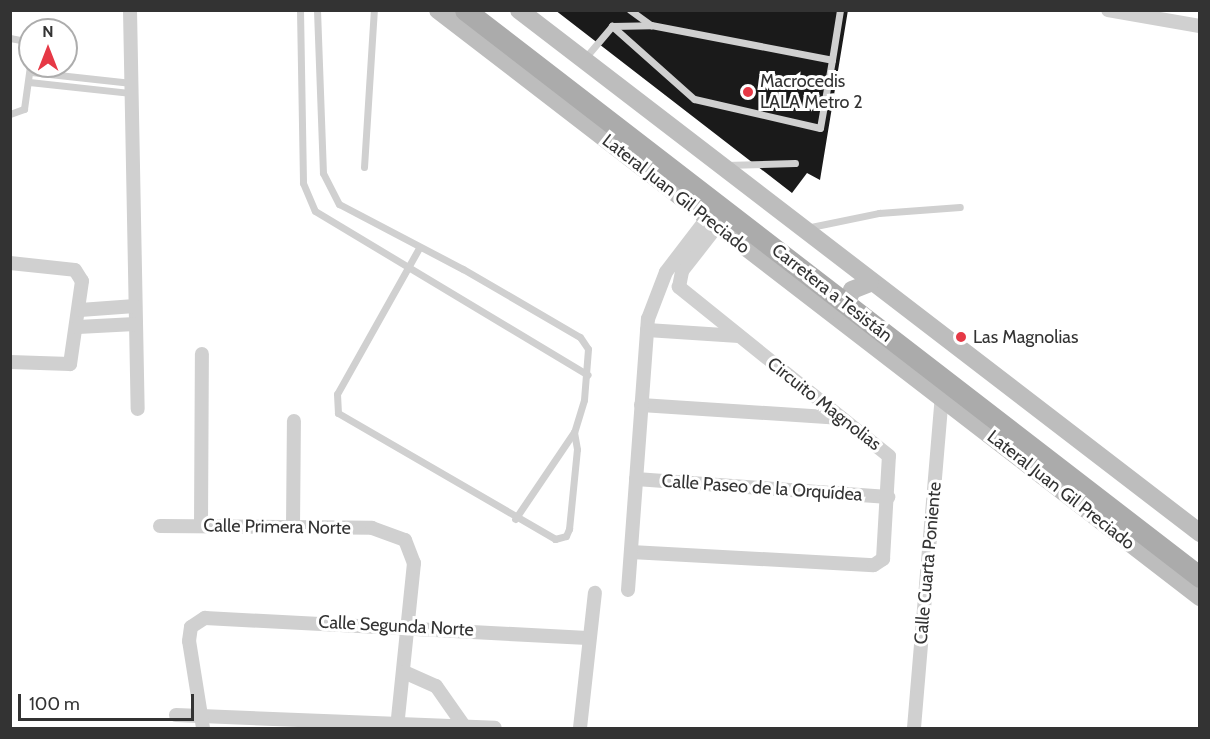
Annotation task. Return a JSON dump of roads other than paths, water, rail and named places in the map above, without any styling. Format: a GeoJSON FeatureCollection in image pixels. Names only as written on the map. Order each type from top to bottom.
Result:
{"type":"FeatureCollection","features":[{"type":"Feature","properties":{"kind":"main road","name":"Lateral Juan Gil Preciado"},"geometry":{"type":"LineString","coordinates":[[438,10],[713,221],[819,274],[851,299],[1200,533]]}},
{"type":"Feature","properties":{"kind":"main road","name":"Carretera a Tesistán"},"geometry":{"type":"LineString","coordinates":[[465,10],[819,274]]}},
{"type":"Feature","properties":{"kind":"main road","name":"Carretera a Tesistán"},"geometry":{"type":"LineString","coordinates":[[489,10],[1200,577]]}},
{"type":"Feature","properties":{"kind":"main road","name":"Lateral Juan Gil Preciado"},"geometry":{"type":"LineString","coordinates":[[519,10],[801,230],[819,274]]}},
{"type":"Feature","properties":{"kind":"main road","name":"Lateral Juan Gil Preciado"},"geometry":{"type":"LineString","coordinates":[[851,299],[942,398],[1200,597]]}},
{"type":"Feature","properties":{"kind":"main road","name":"Carretera a Tesistán"},"geometry":{"type":"LineString","coordinates":[[851,299],[1200,558]]}},
{"type":"Feature","properties":{"kind":"street"},"geometry":{"type":"LineString","coordinates":[[130,10],[138,408]]}},
{"type":"Feature","properties":{"kind":"street"},"geometry":{"type":"LineString","coordinates":[[1108,10],[1200,26]]}},
{"type":"Feature","properties":{"kind":"street"},"geometry":{"type":"LineString","coordinates":[[628,590],[646,330],[662,281],[713,221]]}},
{"type":"Feature","properties":{"kind":"street","name":"Circuito Magnolias"},"geometry":{"type":"LineString","coordinates":[[631,552],[874,565],[884,559],[889,456],[682,291],[678,281],[713,221]]}},
{"type":"Feature","properties":{"kind":"street"},"geometry":{"type":"LineString","coordinates":[[10,263],[75,270],[82,281],[78,327],[70,364],[10,362]]}},
{"type":"Feature","properties":{"kind":"street"},"geometry":{"type":"LineString","coordinates":[[80,310],[135,306]]}},
{"type":"Feature","properties":{"kind":"street"},"geometry":{"type":"LineString","coordinates":[[78,327],[135,324]]}},
{"type":"Feature","properties":{"kind":"street"},"geometry":{"type":"LineString","coordinates":[[646,330],[739,336]]}},
{"type":"Feature","properties":{"kind":"street"},"geometry":{"type":"LineString","coordinates":[[201,526],[202,354]]}},
{"type":"Feature","properties":{"kind":"street","name":"Calle Cuarta Poniente"},"geometry":{"type":"LineString","coordinates":[[914,729],[942,398]]}},
{"type":"Feature","properties":{"kind":"street"},"geometry":{"type":"LineString","coordinates":[[641,405],[842,418]]}},
{"type":"Feature","properties":{"kind":"street"},"geometry":{"type":"LineString","coordinates":[[293,527],[294,421]]}},
{"type":"Feature","properties":{"kind":"street","name":"Calle Paseo de la Orquídea"},"geometry":{"type":"LineString","coordinates":[[636,479],[888,497]]}},
{"type":"Feature","properties":{"kind":"street","name":"Calle Primera Norte"},"geometry":{"type":"LineString","coordinates":[[160,526],[372,528],[394,533],[413,550],[409,626]]}},
{"type":"Feature","properties":{"kind":"street"},"geometry":{"type":"LineString","coordinates":[[580,729],[587,638],[595,593]]}},
{"type":"Feature","properties":{"kind":"street","name":"Calle Segunda Norte"},"geometry":{"type":"LineString","coordinates":[[202,722],[189,641],[192,627],[205,618],[409,626],[587,638]]}},
{"type":"Feature","properties":{"kind":"street"},"geometry":{"type":"LineString","coordinates":[[397,725],[409,626]]}},
{"type":"Feature","properties":{"kind":"street"},"geometry":{"type":"LineString","coordinates":[[404,672],[436,686],[464,726]]}},
{"type":"Feature","properties":{"kind":"street"},"geometry":{"type":"LineString","coordinates":[[176,715],[202,722],[464,726],[495,729]]}},
{"type":"Feature","properties":{"kind":"lane"},"geometry":{"type":"LineString","coordinates":[[300,10],[303,183],[315,211],[588,375]]}},
{"type":"Feature","properties":{"kind":"lane"},"geometry":{"type":"LineString","coordinates":[[317,10],[321,132],[329,191],[339,204],[580,337],[588,349],[588,375],[574,432],[515,519]]}},
{"type":"Feature","properties":{"kind":"lane"},"geometry":{"type":"LineString","coordinates":[[364,166],[374,10]]}},
{"type":"Feature","properties":{"kind":"lane"},"geometry":{"type":"LineString","coordinates":[[630,10],[651,25]]}},
{"type":"Feature","properties":{"kind":"lane"},"geometry":{"type":"LineString","coordinates":[[612,26],[694,99],[820,128],[840,10]]}},
{"type":"Feature","properties":{"kind":"lane"},"geometry":{"type":"LineString","coordinates":[[584,60],[612,26],[651,25],[832,60]]}},
{"type":"Feature","properties":{"kind":"lane"},"geometry":{"type":"LineString","coordinates":[[78,87],[79,77],[102,79],[131,88]]}},
{"type":"Feature","properties":{"kind":"lane"},"geometry":{"type":"LineString","coordinates":[[10,114],[24,109],[29,78]]}},
{"type":"Feature","properties":{"kind":"lane"},"geometry":{"type":"LineString","coordinates":[[101,90],[102,79]]}},
{"type":"Feature","properties":{"kind":"lane"},"geometry":{"type":"LineString","coordinates":[[29,82],[101,90],[131,88]]}},
{"type":"Feature","properties":{"kind":"lane"},"geometry":{"type":"LineString","coordinates":[[717,166],[795,163]]}},
{"type":"Feature","properties":{"kind":"lane"},"geometry":{"type":"LineString","coordinates":[[801,230],[818,222],[879,213],[960,207]]}},
{"type":"Feature","properties":{"kind":"lane"},"geometry":{"type":"LineString","coordinates":[[419,248],[337,394],[335,408],[515,519],[555,539],[566,536],[577,449],[574,432]]}},
{"type":"Feature","properties":{"kind":"place","name":"Macrocedis LALA Metro 2"},"geometry":{"type":"Point","coordinates":[748,92]}},
{"type":"Feature","properties":{"kind":"place","name":"Las Magnolias"},"geometry":{"type":"Point","coordinates":[961,337]}}]}
